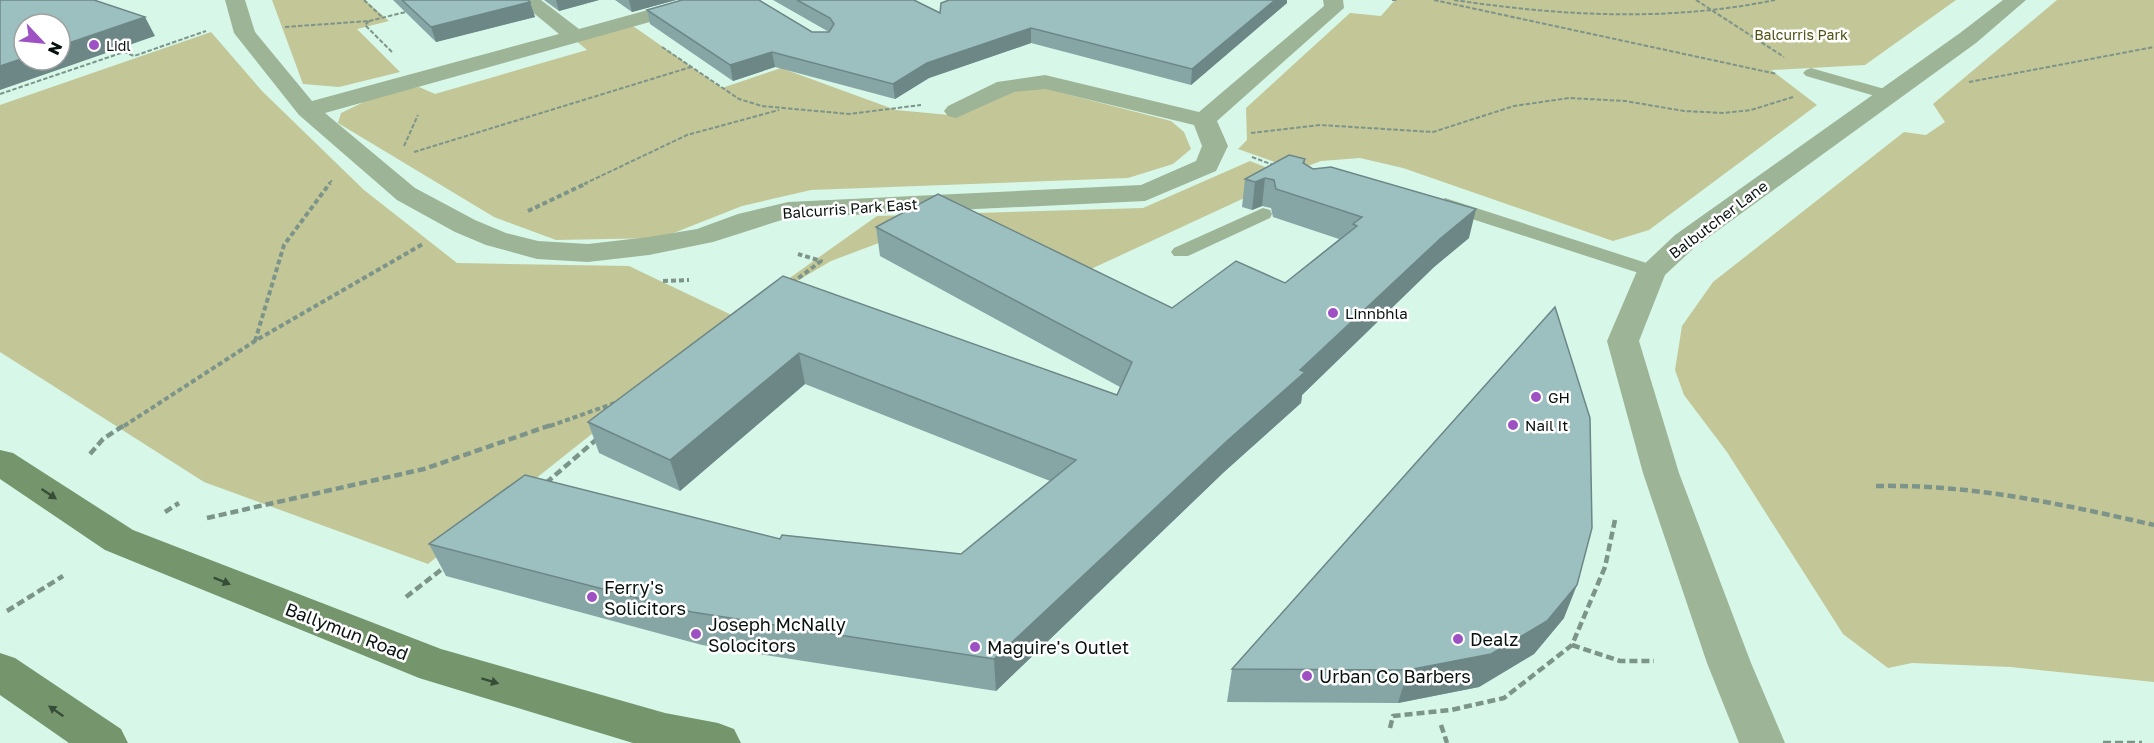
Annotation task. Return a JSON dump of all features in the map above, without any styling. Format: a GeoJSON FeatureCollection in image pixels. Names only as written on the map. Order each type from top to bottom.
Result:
{"type":"FeatureCollection","features":[{"type":"Feature","properties":{"kind":"main road","name":"Ballymun Road"},"geometry":{"type":"LineString","coordinates":[[0,462],[119,540],[412,656],[664,733],[718,743]]}},
{"type":"Feature","properties":{"kind":"main road"},"geometry":{"type":"LineString","coordinates":[[2,675],[105,743]]}},
{"type":"Feature","properties":{"kind":"street"},"geometry":{"type":"LineString","coordinates":[[235,0],[243,26]]}},
{"type":"Feature","properties":{"kind":"street"},"geometry":{"type":"LineString","coordinates":[[528,0],[575,36]]}},
{"type":"Feature","properties":{"kind":"street"},"geometry":{"type":"LineString","coordinates":[[307,110],[707,0]]}},
{"type":"Feature","properties":{"kind":"street","name":"Balcurris Park East"},"geometry":{"type":"LineString","coordinates":[[243,26],[307,110],[384,162],[406,194],[473,230],[537,250],[588,253],[649,246],[703,236],[748,220],[788,210],[1145,193],[1207,166],[1209,136],[1334,8],[1333,0]]}},
{"type":"Feature","properties":{"kind":"street","name":"Balbutcher Lane"},"geometry":{"type":"LineString","coordinates":[[1762,743],[1729,663],[1661,473],[1623,341],[1652,271],[1685,241],[1921,72],[2016,0]]}},
{"type":"Feature","properties":{"kind":"street"},"geometry":{"type":"LineString","coordinates":[[956,111],[985,94],[1037,80],[1060,83],[1209,136]]}},
{"type":"Feature","properties":{"kind":"lane"},"geometry":{"type":"LineString","coordinates":[[1811,73],[1889,95]]}},
{"type":"Feature","properties":{"kind":"lane"},"geometry":{"type":"LineString","coordinates":[[1432,199],[1652,271]]}},
{"type":"Feature","properties":{"kind":"lane"},"geometry":{"type":"LineString","coordinates":[[1181,252],[1263,214]]}},
{"type":"Feature","properties":{"kind":"path"},"geometry":{"type":"LineString","coordinates":[[364,0],[383,18]]}},
{"type":"Feature","properties":{"kind":"path"},"geometry":{"type":"LineString","coordinates":[[1392,0],[1397,0]]}},
{"type":"Feature","properties":{"kind":"path"},"geometry":{"type":"LineString","coordinates":[[1434,0],[1778,75],[1811,73]]}},
{"type":"Feature","properties":{"kind":"path"},"geometry":{"type":"LineString","coordinates":[[1454,0],[1506,9],[1648,15],[1714,12],[1775,0]]}},
{"type":"Feature","properties":{"kind":"path"},"geometry":{"type":"LineString","coordinates":[[1696,0],[1811,73]]}},
{"type":"Feature","properties":{"kind":"path"},"geometry":{"type":"LineString","coordinates":[[0,94],[124,52],[134,56],[217,27],[369,21],[415,10]]}},
{"type":"Feature","properties":{"kind":"path"},"geometry":{"type":"LineString","coordinates":[[369,21],[365,25],[414,80],[419,99],[418,116],[409,140],[384,162]]}},
{"type":"Feature","properties":{"kind":"path"},"geometry":{"type":"LineString","coordinates":[[627,22],[740,99],[782,109],[849,114],[877,112],[914,104],[956,111]]}},
{"type":"Feature","properties":{"kind":"path"},"geometry":{"type":"LineString","coordinates":[[1921,72],[1962,86],[1969,82],[2154,47]]}},
{"type":"Feature","properties":{"kind":"path"},"geometry":{"type":"LineString","coordinates":[[255,341],[284,245],[331,180],[691,67]]}},
{"type":"Feature","properties":{"kind":"path"},"geometry":{"type":"LineString","coordinates":[[1209,136],[1320,125],[1433,132],[1474,121],[1514,106],[1569,98],[1625,101],[1684,111],[1724,113],[1750,110],[1802,94]]}},
{"type":"Feature","properties":{"kind":"path"},"geometry":{"type":"LineString","coordinates":[[90,454],[103,439],[255,341],[415,247],[473,230],[687,135],[782,109]]}},
{"type":"Feature","properties":{"kind":"path"},"geometry":{"type":"LineString","coordinates":[[1209,136],[1245,155],[1278,167]]}},
{"type":"Feature","properties":{"kind":"path"},"geometry":{"type":"LineString","coordinates":[[788,286],[821,261],[798,254]]}},
{"type":"Feature","properties":{"kind":"path"},"geometry":{"type":"LineString","coordinates":[[207,518],[424,470],[623,400]]}},
{"type":"Feature","properties":{"kind":"path"},"geometry":{"type":"LineString","coordinates":[[538,491],[603,434]]}},
{"type":"Feature","properties":{"kind":"path"},"geometry":{"type":"LineString","coordinates":[[1876,486],[1943,485],[1987,489],[2154,525]]}},
{"type":"Feature","properties":{"kind":"path"},"geometry":{"type":"LineString","coordinates":[[1390,728],[1393,717],[1451,710],[1504,698],[1572,645],[1605,567],[1615,520]]}},
{"type":"Feature","properties":{"kind":"path"},"geometry":{"type":"LineString","coordinates":[[406,597],[451,562]]}},
{"type":"Feature","properties":{"kind":"path"},"geometry":{"type":"LineString","coordinates":[[7,611],[63,576]]}},
{"type":"Feature","properties":{"kind":"path"},"geometry":{"type":"LineString","coordinates":[[1572,645],[1620,661],[1654,661]]}},
{"type":"Feature","properties":{"kind":"path"},"geometry":{"type":"LineString","coordinates":[[1441,725],[1446,743]]}},
{"type":"Feature","properties":{"kind":"path"},"geometry":{"type":"LineString","coordinates":[[2103,743],[2142,743]]}},
{"type":"Feature","properties":{"kind":"green space"},"geometry":{"type":"Polygon","coordinates":[[[272,0],[365,0],[389,21],[357,29],[400,72],[339,87],[303,84],[272,0]]]}},
{"type":"Feature","properties":{"kind":"green space","name":"Balcurris Park"},"geometry":{"type":"Polygon","coordinates":[[[1395,0],[1956,0],[1865,65],[1771,70],[1817,105],[1649,230],[1613,241],[1403,168],[1360,158],[1321,161],[1297,170],[1238,149],[1247,140],[1246,108],[1350,13],[1381,16],[1395,0]]]}},
{"type":"Feature","properties":{"kind":"green space"},"geometry":{"type":"Polygon","coordinates":[[[2057,0],[2154,0],[2154,682],[2011,667],[1912,663],[1888,668],[1843,634],[1727,452],[1684,395],[1675,370],[1682,326],[1713,282],[1904,132],[1926,135],[1945,122],[1933,104],[2057,0]]]}},
{"type":"Feature","properties":{"kind":"green space"},"geometry":{"type":"Polygon","coordinates":[[[630,24],[722,88],[781,68],[896,110],[949,115],[985,94],[1043,88],[1171,121],[1184,132],[1191,149],[1173,164],[1128,178],[811,190],[742,206],[661,238],[556,240],[494,217],[338,123],[341,113],[368,100],[419,87],[435,94],[587,50],[574,39],[630,24]]]}},
{"type":"Feature","properties":{"kind":"green space"},"geometry":{"type":"Polygon","coordinates":[[[211,32],[262,91],[364,190],[457,263],[629,266],[738,318],[428,564],[204,482],[0,352],[0,105],[211,32]]]}},
{"type":"Feature","properties":{"kind":"green space"},"geometry":{"type":"Polygon","coordinates":[[[1250,161],[1290,177],[1065,281],[963,213],[1143,208],[1250,161]]]}},
{"type":"Feature","properties":{"kind":"green space"},"geometry":{"type":"Polygon","coordinates":[[[957,214],[831,261],[792,284],[784,282],[877,216],[957,214]]]}},
{"type":"Feature","properties":{"kind":"building"},"geometry":{"type":"Polygon","coordinates":[[[0,0],[94,0],[145,17],[72,42],[72,12],[12,12],[12,62],[0,66],[0,0]]]}},
{"type":"Feature","properties":{"kind":"building"},"geometry":{"type":"Polygon","coordinates":[[[402,0],[528,0],[530,2],[431,27],[402,0]]]}},
{"type":"Feature","properties":{"kind":"building"},"geometry":{"type":"Polygon","coordinates":[[[682,0],[759,0],[812,32],[829,32],[834,24],[830,18],[797,0],[914,0],[940,13],[941,3],[949,0],[1275,0],[1192,69],[1031,28],[927,63],[893,84],[772,52],[730,65],[647,10],[682,0]]]}},
{"type":"Feature","properties":{"kind":"building"},"geometry":{"type":"Polygon","coordinates":[[[1289,155],[1305,159],[1303,163],[1313,169],[1331,167],[1476,209],[1441,238],[1300,370],[1305,372],[1227,441],[994,659],[692,612],[429,544],[525,475],[780,539],[782,535],[961,554],[1076,460],[799,353],[670,460],[588,422],[783,276],[1117,395],[1132,362],[876,227],[938,194],[1172,308],[1236,261],[1285,283],[1357,226],[1353,224],[1362,217],[1276,189],[1274,180],[1265,178],[1255,182],[1245,179],[1289,155]]]}},
{"type":"Feature","properties":{"kind":"building"},"geometry":{"type":"Polygon","coordinates":[[[1555,307],[1590,418],[1592,528],[1577,585],[1547,621],[1491,654],[1408,670],[1232,669],[1555,307]]]}},
{"type":"Feature","properties":{"kind":"place","name":"Lidl"},"geometry":{"type":"Point","coordinates":[94,45]}},
{"type":"Feature","properties":{"kind":"place","name":"Linnbhla"},"geometry":{"type":"Point","coordinates":[1333,313]}},
{"type":"Feature","properties":{"kind":"place","name":"GH"},"geometry":{"type":"Point","coordinates":[1536,397]}},
{"type":"Feature","properties":{"kind":"place","name":"Nail It"},"geometry":{"type":"Point","coordinates":[1513,425]}},
{"type":"Feature","properties":{"kind":"place","name":"Ferry's Solicitors"},"geometry":{"type":"Point","coordinates":[592,597]}},
{"type":"Feature","properties":{"kind":"place","name":"Joseph McNally Solocitors"},"geometry":{"type":"Point","coordinates":[696,634]}},
{"type":"Feature","properties":{"kind":"place","name":"Dealz"},"geometry":{"type":"Point","coordinates":[1458,639]}},
{"type":"Feature","properties":{"kind":"place","name":"Maguire's Outlet"},"geometry":{"type":"Point","coordinates":[975,647]}},
{"type":"Feature","properties":{"kind":"place","name":"Urban Co Barbers"},"geometry":{"type":"Point","coordinates":[1307,676]}}]}
